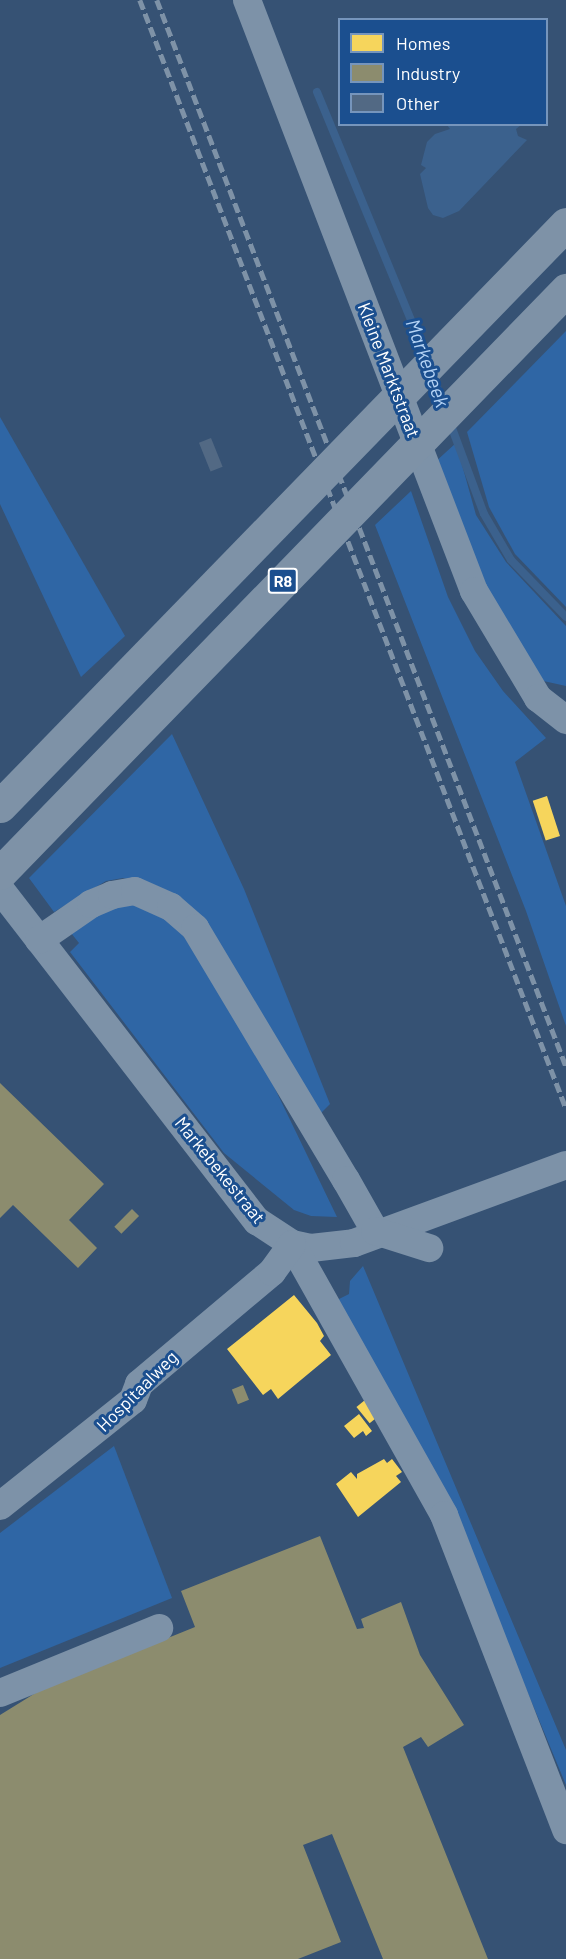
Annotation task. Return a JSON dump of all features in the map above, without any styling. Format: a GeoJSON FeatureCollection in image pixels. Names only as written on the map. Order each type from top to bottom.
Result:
{"type":"FeatureCollection","features":[{"type":"Feature","properties":{"kind":"highway","name":"R8"},"geometry":{"type":"LineString","coordinates":[[0,806],[566,224]]}},
{"type":"Feature","properties":{"kind":"highway","name":"R8"},"geometry":{"type":"LineString","coordinates":[[0,873],[566,290]]}},
{"type":"Feature","properties":{"kind":"street","name":"Kleine Marktstraat"},"geometry":{"type":"LineString","coordinates":[[247,0],[474,591],[538,698],[566,720]]}},
{"type":"Feature","properties":{"kind":"street","name":"Markebekestraat"},"geometry":{"type":"LineString","coordinates":[[0,889],[257,1221],[292,1244],[311,1248],[354,1243],[566,1165]]}},
{"type":"Feature","properties":{"kind":"street"},"geometry":{"type":"LineString","coordinates":[[39,940],[91,904],[112,895],[135,891],[171,907],[195,928],[375,1231],[429,1248]]}},
{"type":"Feature","properties":{"kind":"street"},"geometry":{"type":"LineString","coordinates":[[292,1244],[444,1515],[566,1830]]}},
{"type":"Feature","properties":{"kind":"street","name":"Hospitaalweg"},"geometry":{"type":"LineString","coordinates":[[0,1506],[133,1400],[140,1384],[272,1272],[292,1244]]}},
{"type":"Feature","properties":{"kind":"street"},"geometry":{"type":"LineString","coordinates":[[0,1693],[159,1628]]}},
{"type":"Feature","properties":{"kind":"shaded area"},"geometry":{"type":"Polygon","coordinates":[[[448,126],[520,126],[516,129],[518,136],[527,140],[459,211],[443,218],[433,215],[428,208],[420,174],[426,168],[421,165],[427,142],[435,134],[450,129],[448,126]]]}},
{"type":"Feature","properties":{"kind":"shaded area"},"geometry":{"type":"Polygon","coordinates":[[[566,331],[566,607],[515,554],[489,507],[467,432],[566,331]]]}},
{"type":"Feature","properties":{"kind":"shaded area"},"geometry":{"type":"Polygon","coordinates":[[[0,417],[125,636],[81,677],[0,504],[0,417]]]}},
{"type":"Feature","properties":{"kind":"shaded area"},"geometry":{"type":"Polygon","coordinates":[[[456,443],[476,515],[506,562],[566,626],[566,686],[539,680],[495,616],[434,463],[456,443]]]}},
{"type":"Feature","properties":{"kind":"shaded area"},"geometry":{"type":"Polygon","coordinates":[[[411,491],[448,597],[475,651],[503,691],[546,738],[515,762],[566,906],[566,1026],[526,911],[375,525],[411,491]]]}},
{"type":"Feature","properties":{"kind":"shaded area"},"geometry":{"type":"Polygon","coordinates":[[[172,734],[244,889],[330,1104],[319,1115],[157,886],[123,878],[106,881],[54,912],[29,878],[172,734]]]}},
{"type":"Feature","properties":{"kind":"shaded area"},"geometry":{"type":"Polygon","coordinates":[[[129,903],[174,923],[216,981],[265,1068],[337,1217],[311,1216],[294,1210],[224,1153],[70,952],[79,943],[71,933],[101,911],[129,903]]]}},
{"type":"Feature","properties":{"kind":"shaded area"},"geometry":{"type":"Polygon","coordinates":[[[363,1266],[566,1750],[566,1785],[446,1496],[335,1301],[349,1294],[350,1281],[363,1266]]]}},
{"type":"Feature","properties":{"kind":"shaded area"},"geometry":{"type":"Polygon","coordinates":[[[114,1446],[172,1598],[0,1668],[0,1533],[114,1446]]]}},
{"type":"Feature","properties":{"kind":"building: Homes"},"geometry":{"type":"Polygon","coordinates":[[[547,796],[560,836],[546,841],[533,801],[547,796]]]}},
{"type":"Feature","properties":{"kind":"building: Homes"},"geometry":{"type":"Polygon","coordinates":[[[294,1295],[317,1323],[324,1336],[320,1341],[331,1355],[278,1399],[271,1389],[263,1395],[227,1349],[294,1295]]]}},
{"type":"Feature","properties":{"kind":"building: Homes"},"geometry":{"type":"Polygon","coordinates":[[[365,1400],[378,1416],[370,1423],[356,1407],[365,1400]]]}},
{"type":"Feature","properties":{"kind":"building: Homes"},"geometry":{"type":"Polygon","coordinates":[[[359,1414],[372,1431],[366,1436],[363,1431],[354,1438],[344,1426],[359,1414]]]}},
{"type":"Feature","properties":{"kind":"building: Homes"},"geometry":{"type":"Polygon","coordinates":[[[384,1459],[387,1463],[392,1459],[402,1472],[396,1476],[401,1482],[358,1517],[336,1484],[351,1472],[357,1479],[357,1474],[384,1459]]]}},
{"type":"Feature","properties":{"kind":"building: Industry"},"geometry":{"type":"Polygon","coordinates":[[[0,1083],[104,1184],[69,1220],[97,1248],[78,1268],[13,1205],[0,1218],[0,1083]]]}},
{"type":"Feature","properties":{"kind":"building: Industry"},"geometry":{"type":"Polygon","coordinates":[[[132,1209],[139,1216],[121,1234],[114,1227],[132,1209]]]}},
{"type":"Feature","properties":{"kind":"building: Industry"},"geometry":{"type":"Polygon","coordinates":[[[243,1385],[249,1400],[238,1404],[232,1389],[243,1385]]]}},
{"type":"Feature","properties":{"kind":"building: Industry"},"geometry":{"type":"Polygon","coordinates":[[[320,1536],[357,1629],[364,1628],[361,1619],[401,1602],[420,1655],[464,1725],[428,1747],[421,1737],[403,1747],[488,1959],[383,1959],[332,1834],[303,1845],[341,1942],[298,1959],[0,1959],[0,1715],[42,1689],[195,1627],[181,1591],[320,1536]]]}},
{"type":"Feature","properties":{"kind":"building: Other"},"geometry":{"type":"Polygon","coordinates":[[[211,438],[223,467],[211,472],[199,443],[211,438]]]}},
{"type":"Feature","properties":{"kind":"waterway","name":"Markebeek"},"geometry":{"type":"LineString","coordinates":[[317,92],[426,357]]}},
{"type":"Feature","properties":{"kind":"waterway","name":"Markebeek"},"geometry":{"type":"LineString","coordinates":[[431,372],[444,405]]}},
{"type":"Feature","properties":{"kind":"waterway","name":"Markebeek"},"geometry":{"type":"LineString","coordinates":[[449,420],[484,514],[511,560],[566,617]]}},
{"type":"Feature","properties":{"kind":"railway"},"geometry":{"type":"LineString","coordinates":[[140,0],[566,1108]]}},
{"type":"Feature","properties":{"kind":"railway"},"geometry":{"type":"LineString","coordinates":[[157,0],[566,1066]]}}]}
